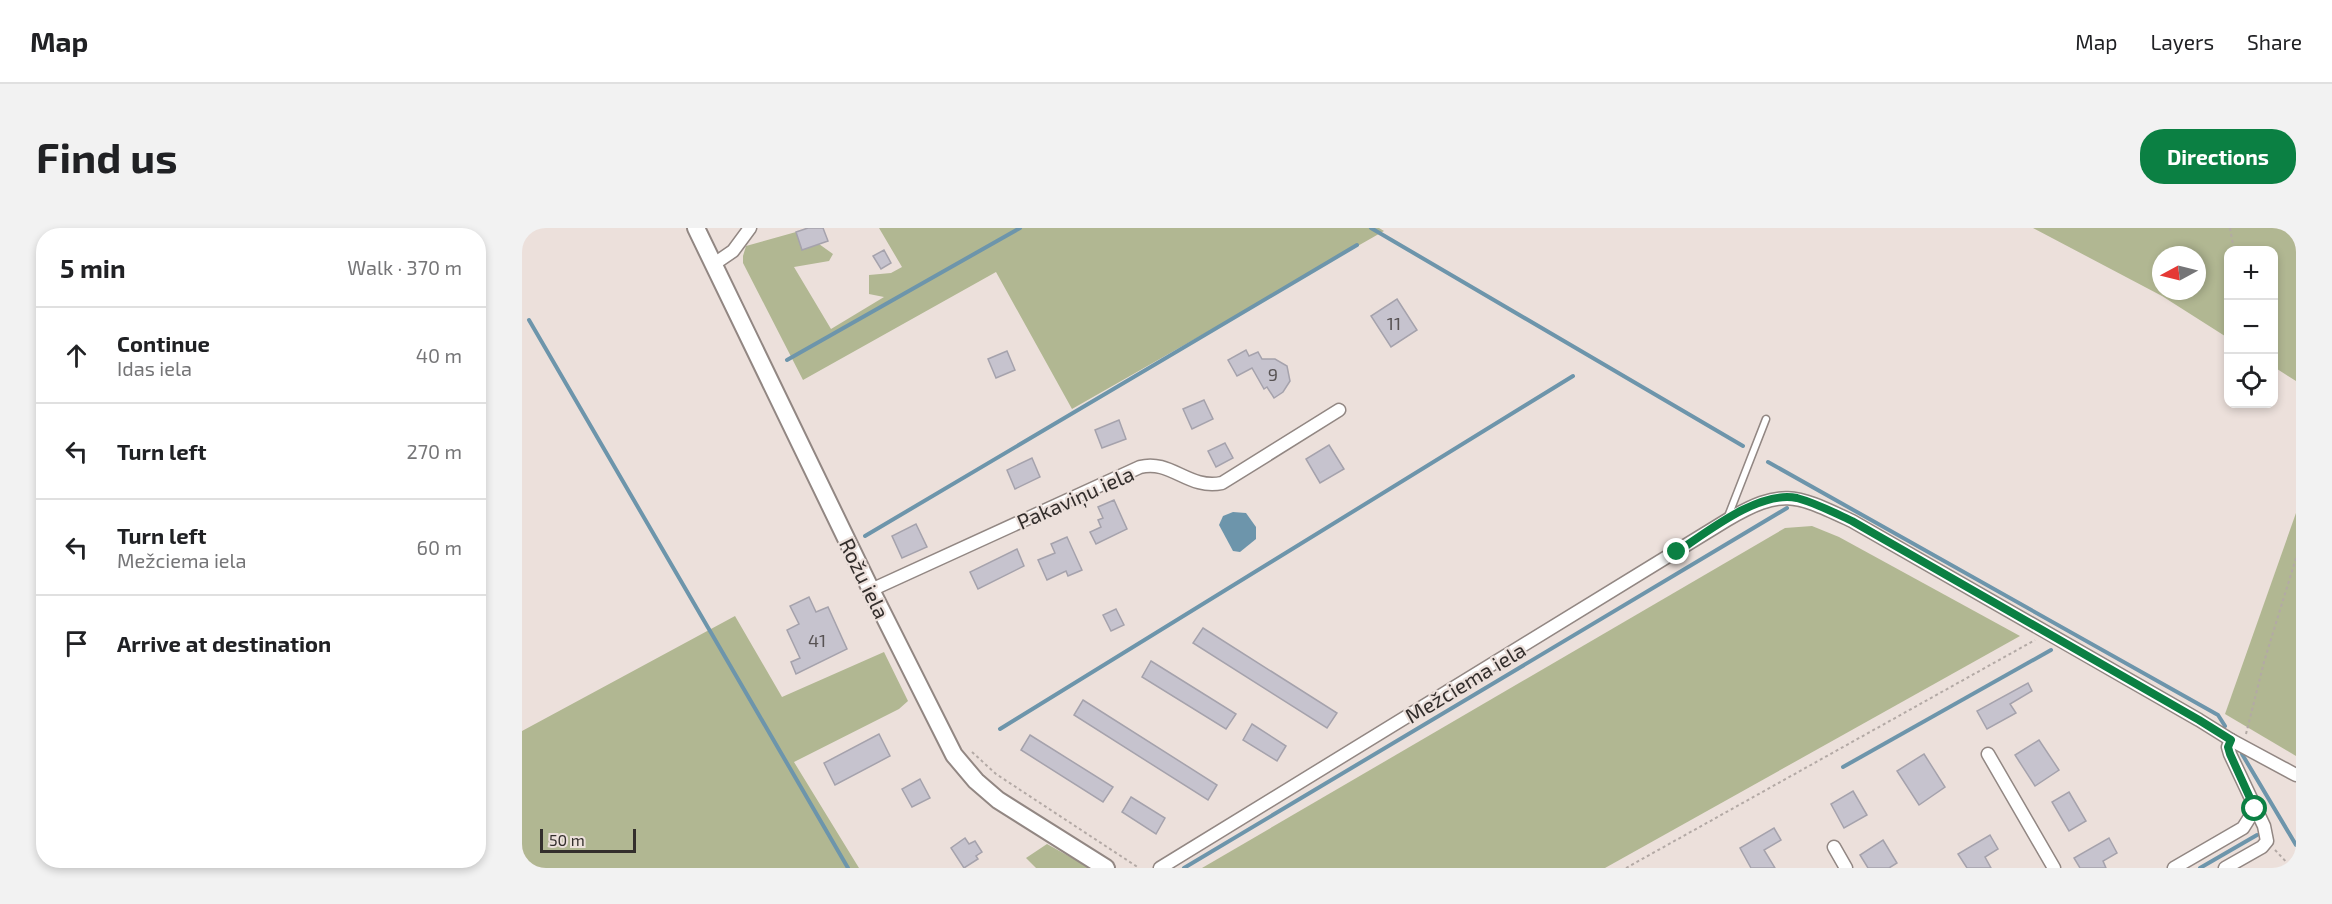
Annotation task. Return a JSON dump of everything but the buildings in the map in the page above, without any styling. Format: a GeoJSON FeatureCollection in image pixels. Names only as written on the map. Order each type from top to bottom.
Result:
{"type":"FeatureCollection","features":[{"type":"Feature","properties":{"kind":"street","name":"Rožu iela"},"geometry":{"type":"LineString","coordinates":[[696,228],[871,590],[954,755],[976,781],[1019,815],[1106,868]]}},
{"type":"Feature","properties":{"kind":"street"},"geometry":{"type":"LineString","coordinates":[[714,264],[733,251],[750,228]]}},
{"type":"Feature","properties":{"kind":"street","name":"Pakaviņu iela"},"geometry":{"type":"LineString","coordinates":[[871,590],[1140,467],[1150,464],[1161,466],[1197,483],[1209,485],[1222,483],[1339,410]]}},
{"type":"Feature","properties":{"kind":"street","name":"Mežciema iela"},"geometry":{"type":"LineString","coordinates":[[1160,868],[1727,520],[1771,499],[1795,498],[1820,506],[1852,521],[2047,633]]}},
{"type":"Feature","properties":{"kind":"street"},"geometry":{"type":"LineString","coordinates":[[2047,633],[2296,775]]}},
{"type":"Feature","properties":{"kind":"street"},"geometry":{"type":"LineString","coordinates":[[2225,868],[2262,847],[2267,841],[2264,826],[2230,754],[2228,747],[2237,743]]}},
{"type":"Feature","properties":{"kind":"street"},"geometry":{"type":"LineString","coordinates":[[1988,754],[2054,868]]}},
{"type":"Feature","properties":{"kind":"street"},"geometry":{"type":"LineString","coordinates":[[2174,868],[2243,828],[2255,809]]}},
{"type":"Feature","properties":{"kind":"street"},"geometry":{"type":"LineString","coordinates":[[1834,848],[1846,868]]}},
{"type":"Feature","properties":{"kind":"lane"},"geometry":{"type":"LineString","coordinates":[[1727,520],[1766,420]]}},
{"type":"Feature","properties":{"kind":"path"},"geometry":{"type":"LineString","coordinates":[[2230,228],[2233,246]]}},
{"type":"Feature","properties":{"kind":"path"},"geometry":{"type":"LineString","coordinates":[[2237,743],[2296,558]]}},
{"type":"Feature","properties":{"kind":"path"},"geometry":{"type":"LineString","coordinates":[[1626,868],[2047,633]]}},
{"type":"Feature","properties":{"kind":"path"},"geometry":{"type":"LineString","coordinates":[[2267,841],[2292,868]]}},
{"type":"Feature","properties":{"kind":"green space"},"geometry":{"type":"Polygon","coordinates":[[[879,228],[1379,228],[1384,231],[1072,409],[996,272],[803,380],[743,263],[746,246],[796,232],[802,250],[819,244],[833,254],[829,261],[794,267],[831,329],[884,297],[869,294],[869,275],[891,273],[902,267],[879,228]]]}},
{"type":"Feature","properties":{"kind":"green space"},"geometry":{"type":"Polygon","coordinates":[[[2033,228],[2296,228],[2296,381],[2278,370],[2278,246],[2224,246],[2224,335],[2168,300],[2206,300],[2206,246],[2152,246],[2152,291],[2033,228]]]}},
{"type":"Feature","properties":{"kind":"green space"},"geometry":{"type":"Polygon","coordinates":[[[2296,513],[2296,756],[2225,714],[2296,513]]]}},
{"type":"Feature","properties":{"kind":"green space"},"geometry":{"type":"Polygon","coordinates":[[[1812,526],[1839,537],[2020,636],[1605,868],[1202,868],[1785,528],[1812,526]]]}},
{"type":"Feature","properties":{"kind":"green space"},"geometry":{"type":"Polygon","coordinates":[[[735,616],[782,697],[884,652],[908,701],[899,709],[794,762],[859,868],[531,868],[522,853],[522,731],[735,616]]]}},
{"type":"Feature","properties":{"kind":"green space"},"geometry":{"type":"Polygon","coordinates":[[[1047,844],[1090,868],[1036,868],[1026,858],[1047,844]]]}},
{"type":"Feature","properties":{"kind":"water"},"geometry":{"type":"Polygon","coordinates":[[[1233,512],[1246,513],[1256,527],[1256,539],[1240,552],[1233,551],[1219,525],[1223,516],[1233,512]]]}},
{"type":"Feature","properties":{"kind":"waterway"},"geometry":{"type":"LineString","coordinates":[[787,360],[1020,228]]}},
{"type":"Feature","properties":{"kind":"waterway"},"geometry":{"type":"LineString","coordinates":[[1371,228],[1743,446]]}},
{"type":"Feature","properties":{"kind":"waterway"},"geometry":{"type":"LineString","coordinates":[[865,536],[1357,245]]}},
{"type":"Feature","properties":{"kind":"waterway"},"geometry":{"type":"LineString","coordinates":[[529,320],[848,868]]}},
{"type":"Feature","properties":{"kind":"waterway"},"geometry":{"type":"LineString","coordinates":[[1000,729],[1573,376]]}},
{"type":"Feature","properties":{"kind":"waterway"},"geometry":{"type":"LineString","coordinates":[[1768,462],[2218,715],[2225,726]]}},
{"type":"Feature","properties":{"kind":"waterway"},"geometry":{"type":"LineString","coordinates":[[1184,868],[1787,508]]}},
{"type":"Feature","properties":{"kind":"waterway"},"geometry":{"type":"LineString","coordinates":[[1843,767],[2051,650]]}},
{"type":"Feature","properties":{"kind":"waterway"},"geometry":{"type":"LineString","coordinates":[[2242,754],[2296,845]]}},
{"type":"Feature","properties":{"kind":"waterway"},"geometry":{"type":"LineString","coordinates":[[2200,868],[2257,835]]}},
{"type":"Feature","properties":{"kind":"route"},"geometry":{"type":"LineString","coordinates":[[1677,552],[1748,508],[1771,499],[1795,498],[1820,506],[1852,521],[2231,740],[2228,747],[2230,754],[2255,809]]}}]}
